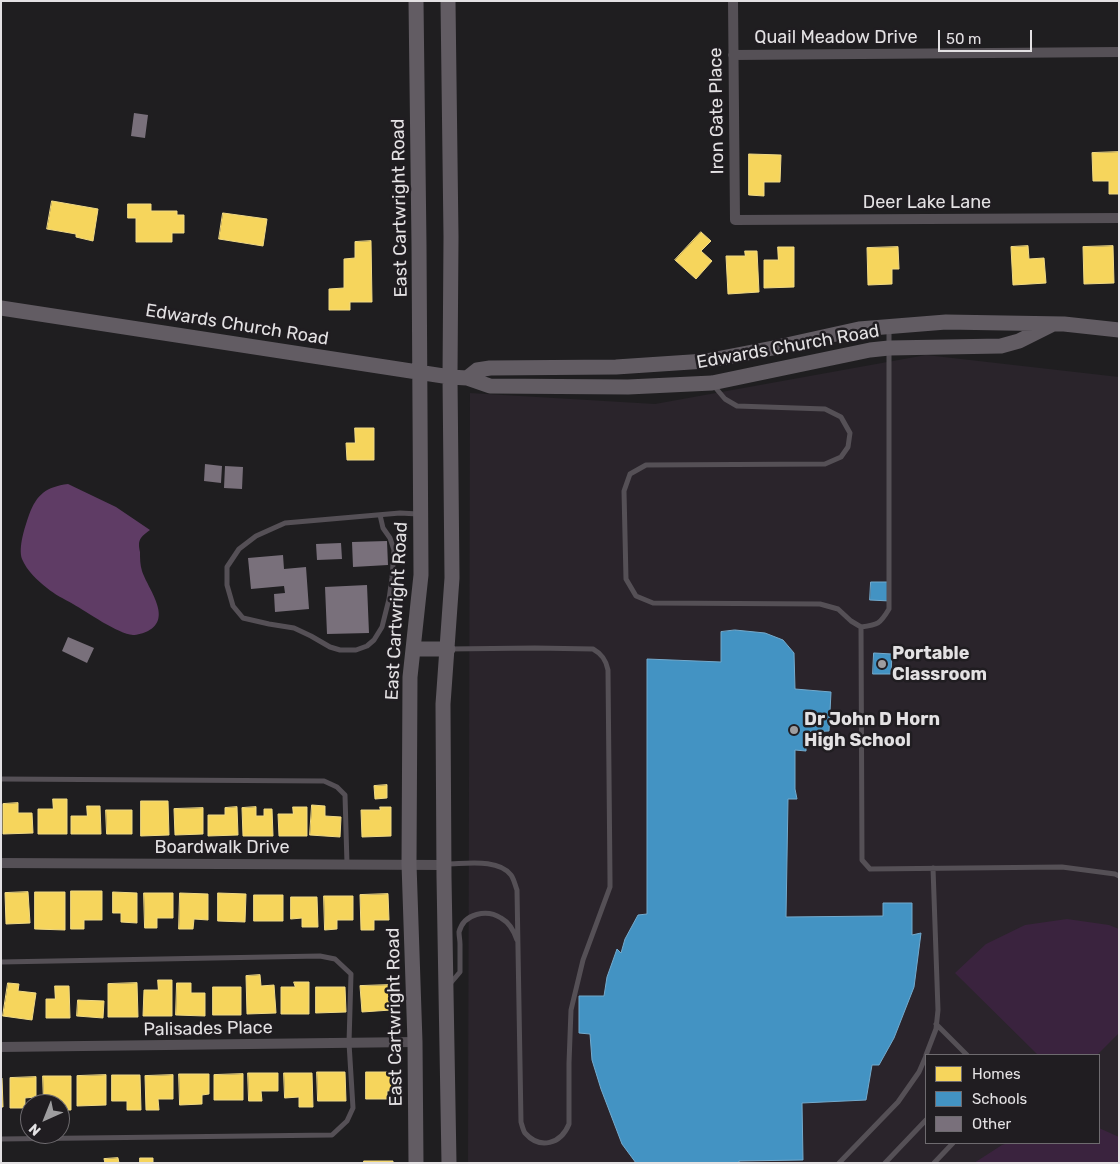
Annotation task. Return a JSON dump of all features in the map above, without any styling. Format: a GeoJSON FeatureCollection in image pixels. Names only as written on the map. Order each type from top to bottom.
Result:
{"type":"FeatureCollection","features":[{"type":"Feature","properties":{"kind":"main road","name":"East Cartwright Road"},"geometry":{"type":"LineString","coordinates":[[416,1],[421,574],[410,677],[409,864],[415,1042],[416,1163]]}},
{"type":"Feature","properties":{"kind":"main road"},"geometry":{"type":"LineString","coordinates":[[448,1],[452,578],[443,704],[449,1163]]}},
{"type":"Feature","properties":{"kind":"main road","name":"Edwards Church Road"},"geometry":{"type":"LineString","coordinates":[[1,308],[450,377],[467,378],[490,386],[628,387],[712,383],[870,350],[1001,346],[1019,341],[1053,324]]}},
{"type":"Feature","properties":{"kind":"main road","name":"Edwards Church Road"},"geometry":{"type":"LineString","coordinates":[[467,378],[477,370],[490,368],[616,367],[706,361],[859,330],[946,322],[1064,324],[1119,330]]}},
{"type":"Feature","properties":{"kind":"main road"},"geometry":{"type":"LineString","coordinates":[[413,649],[448,649]]}},
{"type":"Feature","properties":{"kind":"street","name":"Iron Gate Place"},"geometry":{"type":"LineString","coordinates":[[732,1],[735,220]]}},
{"type":"Feature","properties":{"kind":"street","name":"Quail Meadow Drive"},"geometry":{"type":"LineString","coordinates":[[733,55],[1119,52]]}},
{"type":"Feature","properties":{"kind":"street","name":"Deer Lake Lane"},"geometry":{"type":"LineString","coordinates":[[735,220],[1119,218]]}},
{"type":"Feature","properties":{"kind":"street","name":"Boardwalk Drive"},"geometry":{"type":"LineString","coordinates":[[1,863],[444,864]]}},
{"type":"Feature","properties":{"kind":"street","name":"Palisades Place"},"geometry":{"type":"LineString","coordinates":[[1,1047],[415,1042]]}},
{"type":"Feature","properties":{"kind":"lane"},"geometry":{"type":"LineString","coordinates":[[712,383],[725,399],[737,406],[825,409],[841,417],[850,433],[848,447],[841,457],[825,464],[646,465],[630,474],[624,490],[626,579],[636,596],[653,603],[820,604],[838,609],[861,627],[874,626],[882,621],[889,609],[889,327]]}},
{"type":"Feature","properties":{"kind":"lane"},"geometry":{"type":"LineString","coordinates":[[380,515],[383,528],[390,538],[394,550],[392,578],[382,627],[374,640],[367,646],[356,650],[340,650],[330,647],[294,628],[243,618],[233,606],[227,585],[227,567],[239,549],[256,536],[285,523],[400,513],[421,514]]}},
{"type":"Feature","properties":{"kind":"lane"},"geometry":{"type":"LineString","coordinates":[[861,627],[862,860],[870,869],[1062,867],[1119,876]]}},
{"type":"Feature","properties":{"kind":"lane"},"geometry":{"type":"LineString","coordinates":[[444,864],[484,863],[500,866],[511,875],[517,890],[521,1122],[524,1132],[535,1141],[548,1143],[559,1140],[566,1132],[569,1124],[571,1010],[583,960],[610,887],[608,670],[606,661],[594,649],[448,649]]}},
{"type":"Feature","properties":{"kind":"lane"},"geometry":{"type":"LineString","coordinates":[[1,779],[324,781],[337,787],[345,795],[347,864]]}},
{"type":"Feature","properties":{"kind":"lane"},"geometry":{"type":"LineString","coordinates":[[927,1054],[936,1029],[938,1010],[933,868]]}},
{"type":"Feature","properties":{"kind":"lane"},"geometry":{"type":"LineString","coordinates":[[446,989],[460,972],[459,932],[467,919],[475,914],[493,914],[502,918],[514,931],[518,944]]}},
{"type":"Feature","properties":{"kind":"lane"},"geometry":{"type":"LineString","coordinates":[[1,962],[320,956],[335,959],[350,974],[350,1043],[353,1108],[347,1122],[332,1135],[1,1139]]}},
{"type":"Feature","properties":{"kind":"lane"},"geometry":{"type":"LineString","coordinates":[[936,1024],[966,1054]]}},
{"type":"Feature","properties":{"kind":"lane"},"geometry":{"type":"LineString","coordinates":[[839,1163],[898,1102],[919,1072],[925,1057]]}},
{"type":"Feature","properties":{"kind":"lane"},"geometry":{"type":"LineString","coordinates":[[885,1163],[925,1121]]}},
{"type":"Feature","properties":{"kind":"lane"},"geometry":{"type":"LineString","coordinates":[[934,1163],[952,1144]]}},
{"type":"Feature","properties":{"kind":"shaded area","name":"Dr John D Horn High School"},"geometry":{"type":"Polygon","coordinates":[[[926,355],[1119,377],[1119,1163],[468,1163],[470,393],[655,404],[926,355]]]}},
{"type":"Feature","properties":{"kind":"shaded area"},"geometry":{"type":"Polygon","coordinates":[[[68,484],[116,507],[150,530],[139,541],[142,571],[159,611],[155,625],[148,631],[133,635],[111,627],[50,590],[33,575],[24,563],[21,554],[21,543],[35,502],[48,490],[68,484]]]}},
{"type":"Feature","properties":{"kind":"shaded area"},"geometry":{"type":"Polygon","coordinates":[[[1067,919],[1109,925],[1119,929],[1119,1033],[1098,1054],[1037,1054],[955,973],[986,944],[1025,925],[1067,919]]]}},
{"type":"Feature","properties":{"kind":"shaded area"},"geometry":{"type":"Polygon","coordinates":[[[1100,1128],[1119,1137],[1119,1163],[974,1163],[1002,1145],[1100,1144],[1100,1128]]]}},
{"type":"Feature","properties":{"kind":"building: Homes"},"geometry":{"type":"Polygon","coordinates":[[[1119,152],[1119,194],[1109,194],[1109,181],[1093,181],[1092,153],[1119,152]]]}},
{"type":"Feature","properties":{"kind":"building: Homes"},"geometry":{"type":"Polygon","coordinates":[[[749,154],[781,155],[780,182],[764,182],[764,196],[749,195],[749,154]]]}},
{"type":"Feature","properties":{"kind":"building: Homes"},"geometry":{"type":"Polygon","coordinates":[[[52,201],[98,209],[93,241],[76,237],[76,234],[47,229],[52,201]]]}},
{"type":"Feature","properties":{"kind":"building: Homes"},"geometry":{"type":"Polygon","coordinates":[[[128,204],[151,204],[151,211],[177,211],[177,215],[184,215],[184,233],[172,233],[172,242],[136,242],[136,218],[128,218],[128,204]]]}},
{"type":"Feature","properties":{"kind":"building: Homes"},"geometry":{"type":"Polygon","coordinates":[[[223,213],[267,219],[263,246],[219,239],[223,213]]]}},
{"type":"Feature","properties":{"kind":"building: Homes"},"geometry":{"type":"Polygon","coordinates":[[[701,232],[711,241],[701,251],[712,261],[696,279],[675,260],[701,232]]]}},
{"type":"Feature","properties":{"kind":"building: Homes"},"geometry":{"type":"Polygon","coordinates":[[[371,241],[372,302],[350,302],[350,310],[329,310],[329,289],[344,288],[344,259],[355,258],[355,242],[371,241]]]}},
{"type":"Feature","properties":{"kind":"building: Homes"},"geometry":{"type":"Polygon","coordinates":[[[1028,246],[1029,259],[1044,258],[1046,283],[1013,285],[1011,247],[1028,246]]]}},
{"type":"Feature","properties":{"kind":"building: Homes"},"geometry":{"type":"Polygon","coordinates":[[[1113,246],[1114,283],[1084,284],[1083,247],[1113,246]]]}},
{"type":"Feature","properties":{"kind":"building: Homes"},"geometry":{"type":"Polygon","coordinates":[[[778,247],[794,247],[794,287],[764,288],[764,260],[778,260],[778,247]]]}},
{"type":"Feature","properties":{"kind":"building: Homes"},"geometry":{"type":"Polygon","coordinates":[[[898,247],[899,269],[892,269],[892,284],[868,285],[867,248],[898,247]]]}},
{"type":"Feature","properties":{"kind":"building: Homes"},"geometry":{"type":"Polygon","coordinates":[[[745,251],[757,251],[759,292],[728,294],[726,256],[745,256],[745,251]]]}},
{"type":"Feature","properties":{"kind":"building: Homes"},"geometry":{"type":"Polygon","coordinates":[[[355,428],[374,428],[374,460],[347,460],[346,443],[355,443],[355,428]]]}},
{"type":"Feature","properties":{"kind":"building: Homes"},"geometry":{"type":"Polygon","coordinates":[[[387,785],[387,798],[375,799],[374,786],[387,785]]]}},
{"type":"Feature","properties":{"kind":"building: Homes"},"geometry":{"type":"Polygon","coordinates":[[[53,799],[67,799],[67,834],[38,834],[38,809],[53,809],[53,799]]]}},
{"type":"Feature","properties":{"kind":"building: Homes"},"geometry":{"type":"Polygon","coordinates":[[[141,801],[168,801],[169,835],[141,836],[141,801]]]}},
{"type":"Feature","properties":{"kind":"building: Homes"},"geometry":{"type":"Polygon","coordinates":[[[18,803],[18,813],[32,813],[33,833],[3,834],[3,804],[18,803]]]}},
{"type":"Feature","properties":{"kind":"building: Homes"},"geometry":{"type":"Polygon","coordinates":[[[312,805],[325,806],[325,816],[341,817],[340,837],[310,835],[312,805]]]}},
{"type":"Feature","properties":{"kind":"building: Homes"},"geometry":{"type":"Polygon","coordinates":[[[87,806],[100,806],[101,834],[71,834],[71,816],[87,816],[87,806]]]}},
{"type":"Feature","properties":{"kind":"building: Homes"},"geometry":{"type":"Polygon","coordinates":[[[237,807],[238,835],[208,836],[208,815],[225,815],[225,808],[237,807]]]}},
{"type":"Feature","properties":{"kind":"building: Homes"},"geometry":{"type":"Polygon","coordinates":[[[256,807],[256,816],[264,816],[264,809],[272,809],[273,836],[243,836],[242,808],[256,807]]]}},
{"type":"Feature","properties":{"kind":"building: Homes"},"geometry":{"type":"Polygon","coordinates":[[[293,807],[307,807],[307,836],[279,836],[278,814],[293,814],[293,807]]]}},
{"type":"Feature","properties":{"kind":"building: Homes"},"geometry":{"type":"Polygon","coordinates":[[[380,807],[391,807],[391,836],[362,837],[361,810],[380,810],[380,807]]]}},
{"type":"Feature","properties":{"kind":"building: Homes"},"geometry":{"type":"Polygon","coordinates":[[[203,808],[203,834],[175,835],[174,809],[203,808]]]}},
{"type":"Feature","properties":{"kind":"building: Homes"},"geometry":{"type":"Polygon","coordinates":[[[106,810],[132,810],[132,834],[107,834],[106,810]]]}},
{"type":"Feature","properties":{"kind":"building: Homes"},"geometry":{"type":"Polygon","coordinates":[[[71,891],[102,891],[102,920],[84,920],[84,929],[71,929],[71,891]]]}},
{"type":"Feature","properties":{"kind":"building: Homes"},"geometry":{"type":"Polygon","coordinates":[[[28,892],[30,923],[6,924],[5,893],[28,892]]]}},
{"type":"Feature","properties":{"kind":"building: Homes"},"geometry":{"type":"Polygon","coordinates":[[[35,892],[65,892],[65,930],[35,929],[35,892]]]}},
{"type":"Feature","properties":{"kind":"building: Homes"},"geometry":{"type":"Polygon","coordinates":[[[113,892],[137,893],[137,923],[121,922],[121,913],[113,913],[113,892]]]}},
{"type":"Feature","properties":{"kind":"building: Homes"},"geometry":{"type":"Polygon","coordinates":[[[144,893],[173,893],[173,918],[157,918],[157,928],[145,928],[144,893]]]}},
{"type":"Feature","properties":{"kind":"building: Homes"},"geometry":{"type":"Polygon","coordinates":[[[180,893],[208,894],[208,920],[194,919],[193,929],[179,929],[180,893]]]}},
{"type":"Feature","properties":{"kind":"building: Homes"},"geometry":{"type":"Polygon","coordinates":[[[218,893],[246,894],[245,922],[218,921],[218,893]]]}},
{"type":"Feature","properties":{"kind":"building: Homes"},"geometry":{"type":"Polygon","coordinates":[[[388,894],[389,920],[374,920],[374,930],[361,930],[360,895],[388,894]]]}},
{"type":"Feature","properties":{"kind":"building: Homes"},"geometry":{"type":"Polygon","coordinates":[[[254,895],[283,895],[283,921],[254,921],[254,895]]]}},
{"type":"Feature","properties":{"kind":"building: Homes"},"geometry":{"type":"Polygon","coordinates":[[[324,896],[353,896],[353,920],[337,920],[337,929],[325,930],[324,896]]]}},
{"type":"Feature","properties":{"kind":"building: Homes"},"geometry":{"type":"Polygon","coordinates":[[[291,897],[317,897],[318,927],[302,927],[302,918],[291,919],[291,897]]]}},
{"type":"Feature","properties":{"kind":"building: Homes"},"geometry":{"type":"Polygon","coordinates":[[[260,975],[261,986],[274,985],[276,1013],[247,1014],[246,976],[260,975]]]}},
{"type":"Feature","properties":{"kind":"building: Homes"},"geometry":{"type":"Polygon","coordinates":[[[158,980],[172,980],[172,1016],[143,1016],[144,990],[158,990],[158,980]]]}},
{"type":"Feature","properties":{"kind":"building: Homes"},"geometry":{"type":"Polygon","coordinates":[[[294,982],[309,982],[309,1014],[281,1014],[281,987],[295,987],[294,982]]]}},
{"type":"Feature","properties":{"kind":"building: Homes"},"geometry":{"type":"Polygon","coordinates":[[[8,983],[19,984],[18,991],[36,993],[32,1020],[3,1016],[8,983]]]}},
{"type":"Feature","properties":{"kind":"building: Homes"},"geometry":{"type":"Polygon","coordinates":[[[137,983],[138,1017],[108,1017],[108,984],[137,983]]]}},
{"type":"Feature","properties":{"kind":"building: Homes"},"geometry":{"type":"Polygon","coordinates":[[[177,983],[191,983],[191,993],[205,993],[205,1016],[176,1015],[177,983]]]}},
{"type":"Feature","properties":{"kind":"building: Homes"},"geometry":{"type":"Polygon","coordinates":[[[390,985],[391,1010],[362,1012],[360,986],[390,985]]]}},
{"type":"Feature","properties":{"kind":"building: Homes"},"geometry":{"type":"Polygon","coordinates":[[[55,986],[69,986],[70,1018],[46,1018],[46,999],[55,999],[55,986]]]}},
{"type":"Feature","properties":{"kind":"building: Homes"},"geometry":{"type":"Polygon","coordinates":[[[213,987],[241,987],[241,1015],[213,1015],[213,987]]]}},
{"type":"Feature","properties":{"kind":"building: Homes"},"geometry":{"type":"Polygon","coordinates":[[[316,987],[345,987],[346,1012],[316,1013],[316,987]]]}},
{"type":"Feature","properties":{"kind":"building: Homes"},"geometry":{"type":"Polygon","coordinates":[[[78,1000],[104,1001],[103,1018],[77,1016],[78,1000]]]}},
{"type":"Feature","properties":{"kind":"building: Homes"},"geometry":{"type":"Polygon","coordinates":[[[317,1072],[345,1072],[346,1101],[318,1101],[317,1072]]]}},
{"type":"Feature","properties":{"kind":"building: Homes"},"geometry":{"type":"Polygon","coordinates":[[[366,1072],[396,1072],[397,1090],[387,1091],[387,1099],[366,1099],[366,1072]]]}},
{"type":"Feature","properties":{"kind":"building: Homes"},"geometry":{"type":"Polygon","coordinates":[[[248,1073],[278,1073],[278,1091],[261,1091],[262,1101],[249,1101],[248,1073]]]}},
{"type":"Feature","properties":{"kind":"building: Homes"},"geometry":{"type":"Polygon","coordinates":[[[284,1073],[312,1073],[313,1107],[299,1107],[299,1097],[285,1098],[284,1073]]]}},
{"type":"Feature","properties":{"kind":"building: Homes"},"geometry":{"type":"Polygon","coordinates":[[[179,1074],[209,1074],[209,1094],[202,1095],[202,1104],[180,1105],[179,1074]]]}},
{"type":"Feature","properties":{"kind":"building: Homes"},"geometry":{"type":"Polygon","coordinates":[[[243,1074],[243,1100],[214,1100],[214,1075],[243,1074]]]}},
{"type":"Feature","properties":{"kind":"building: Homes"},"geometry":{"type":"Polygon","coordinates":[[[106,1075],[106,1105],[77,1106],[77,1076],[106,1075]]]}},
{"type":"Feature","properties":{"kind":"building: Homes"},"geometry":{"type":"Polygon","coordinates":[[[112,1075],[140,1075],[141,1110],[127,1110],[127,1101],[112,1101],[112,1075]]]}},
{"type":"Feature","properties":{"kind":"building: Homes"},"geometry":{"type":"Polygon","coordinates":[[[173,1075],[173,1099],[158,1099],[159,1110],[146,1110],[145,1076],[173,1075]]]}},
{"type":"Feature","properties":{"kind":"building: Homes"},"geometry":{"type":"Polygon","coordinates":[[[43,1076],[71,1076],[71,1110],[70,1094],[44,1094],[43,1076]]]}},
{"type":"Feature","properties":{"kind":"building: Homes"},"geometry":{"type":"Polygon","coordinates":[[[36,1077],[36,1094],[20,1094],[20,1108],[10,1108],[10,1078],[36,1077]]]}},
{"type":"Feature","properties":{"kind":"building: Homes"},"geometry":{"type":"Polygon","coordinates":[[[2,1078],[3,1107],[1,1107],[2,1078]]]}},
{"type":"Feature","properties":{"kind":"building: Homes"},"geometry":{"type":"Polygon","coordinates":[[[118,1158],[119,1163],[105,1163],[104,1159],[118,1158]]]}},
{"type":"Feature","properties":{"kind":"building: Homes"},"geometry":{"type":"Polygon","coordinates":[[[140,1158],[153,1158],[153,1163],[140,1163],[140,1158]]]}},
{"type":"Feature","properties":{"kind":"building: Homes"},"geometry":{"type":"Polygon","coordinates":[[[364,1161],[393,1161],[393,1163],[364,1163],[364,1161]]]}},
{"type":"Feature","properties":{"kind":"building: Schools","name":"Portable Classroom"},"geometry":{"type":"Polygon","coordinates":[[[871,582],[890,582],[890,601],[870,600],[871,582]]]}},
{"type":"Feature","properties":{"kind":"building: Schools"},"geometry":{"type":"Polygon","coordinates":[[[735,630],[765,633],[783,640],[794,653],[795,689],[831,692],[829,731],[806,732],[806,751],[795,750],[795,789],[797,799],[788,799],[786,917],[883,916],[883,903],[912,903],[912,935],[921,933],[914,987],[894,1038],[879,1065],[872,1065],[866,1100],[802,1103],[803,1160],[739,1161],[739,1163],[636,1163],[622,1144],[601,1089],[592,1060],[590,1034],[579,1033],[579,996],[604,996],[607,977],[617,949],[621,953],[625,939],[638,915],[647,914],[647,659],[721,662],[721,632],[735,630]]]}},
{"type":"Feature","properties":{"kind":"building: Schools","name":"Portable Classroom"},"geometry":{"type":"Polygon","coordinates":[[[874,653],[892,654],[891,674],[873,674],[874,653]]]}},
{"type":"Feature","properties":{"kind":"building: Other"},"geometry":{"type":"Polygon","coordinates":[[[134,113],[148,115],[145,138],[131,136],[134,113]]]}},
{"type":"Feature","properties":{"kind":"building: Other"},"geometry":{"type":"Polygon","coordinates":[[[205,464],[222,466],[221,483],[204,481],[205,464]]]}},
{"type":"Feature","properties":{"kind":"building: Other"},"geometry":{"type":"Polygon","coordinates":[[[225,466],[243,467],[242,489],[224,488],[225,466]]]}},
{"type":"Feature","properties":{"kind":"building: Other"},"geometry":{"type":"Polygon","coordinates":[[[387,541],[388,565],[353,567],[352,542],[387,541]]]}},
{"type":"Feature","properties":{"kind":"building: Other"},"geometry":{"type":"Polygon","coordinates":[[[341,543],[342,559],[317,560],[316,544],[341,543]]]}},
{"type":"Feature","properties":{"kind":"building: Other"},"geometry":{"type":"Polygon","coordinates":[[[283,555],[284,569],[306,567],[309,609],[275,612],[274,594],[285,593],[284,586],[251,589],[248,558],[283,555]]]}},
{"type":"Feature","properties":{"kind":"building: Other"},"geometry":{"type":"Polygon","coordinates":[[[367,585],[369,633],[327,634],[325,587],[367,585]]]}},
{"type":"Feature","properties":{"kind":"building: Other"},"geometry":{"type":"Polygon","coordinates":[[[68,637],[94,648],[87,663],[62,651],[68,637]]]}},
{"type":"Feature","properties":{"kind":"place","name":"Portable Classroom"},"geometry":{"type":"Point","coordinates":[882,664]}},
{"type":"Feature","properties":{"kind":"place","name":"Dr John D Horn High School"},"geometry":{"type":"Point","coordinates":[794,730]}}]}
